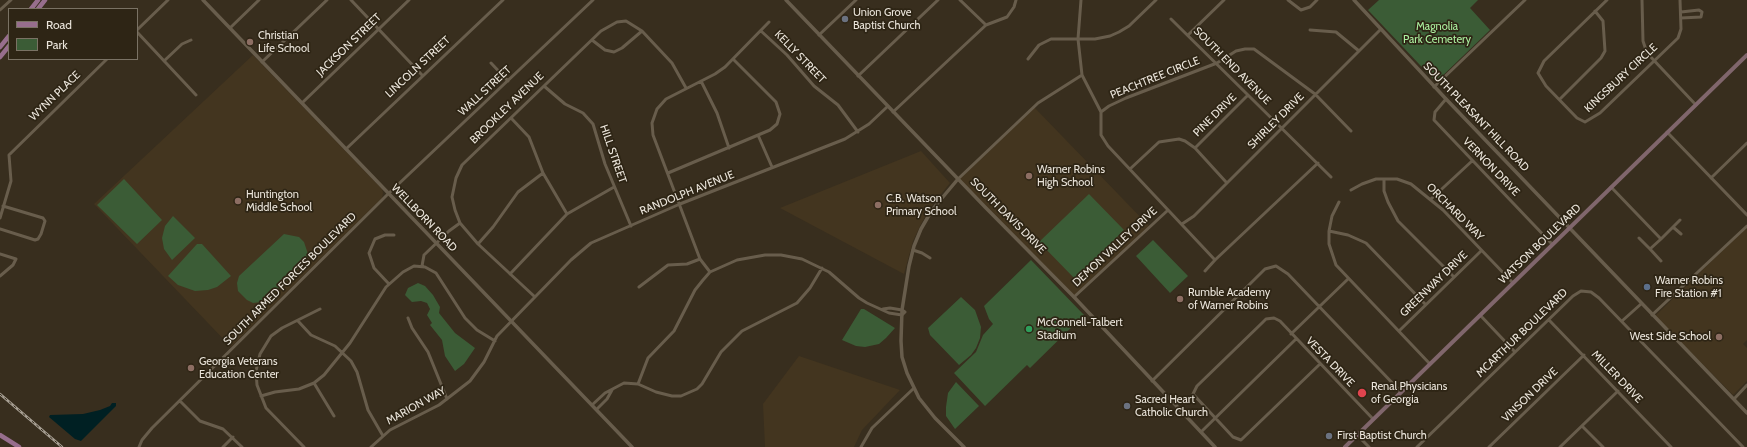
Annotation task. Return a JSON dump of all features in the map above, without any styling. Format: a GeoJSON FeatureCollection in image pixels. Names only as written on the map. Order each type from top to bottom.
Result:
{"type":"FeatureCollection","features":[{"type":"Feature","properties":{"kind":"main road"},"geometry":{"type":"LineString","coordinates":[[31,8],[38,0]]}},
{"type":"Feature","properties":{"kind":"main road"},"geometry":{"type":"LineString","coordinates":[[39,8],[45,0]]}},
{"type":"Feature","properties":{"kind":"main road"},"geometry":{"type":"LineString","coordinates":[[0,47],[8,37]]}},
{"type":"Feature","properties":{"kind":"main road"},"geometry":{"type":"LineString","coordinates":[[0,56],[8,47]]}},
{"type":"Feature","properties":{"kind":"main road","name":"WATSON BOULEVARD"},"geometry":{"type":"LineString","coordinates":[[1345,447],[1747,55]]}},
{"type":"Feature","properties":{"kind":"main road"},"geometry":{"type":"LineString","coordinates":[[0,435],[19,447]]}},
{"type":"Feature","properties":{"kind":"street"},"geometry":{"type":"LineString","coordinates":[[0,10],[11,0]]}},
{"type":"Feature","properties":{"kind":"street"},"geometry":{"type":"LineString","coordinates":[[138,30],[168,0]]}},
{"type":"Feature","properties":{"kind":"street","name":"WELLBORN ROAD"},"geometry":{"type":"LineString","coordinates":[[203,0],[511,323],[597,409],[632,447]]}},
{"type":"Feature","properties":{"kind":"street"},"geometry":{"type":"LineString","coordinates":[[230,28],[259,0]]}},
{"type":"Feature","properties":{"kind":"street"},"geometry":{"type":"LineString","coordinates":[[262,62],[327,0]]}},
{"type":"Feature","properties":{"kind":"street"},"geometry":{"type":"LineString","coordinates":[[351,0],[422,75]]}},
{"type":"Feature","properties":{"kind":"street","name":"JACKSON STREET"},"geometry":{"type":"LineString","coordinates":[[302,103],[409,0]]}},
{"type":"Feature","properties":{"kind":"street"},"geometry":{"type":"LineString","coordinates":[[496,0],[499,4]]}},
{"type":"Feature","properties":{"kind":"street","name":"LINCOLN STREET"},"geometry":{"type":"LineString","coordinates":[[346,149],[422,75],[503,0]]}},
{"type":"Feature","properties":{"kind":"street","name":"WALL STREET"},"geometry":{"type":"LineString","coordinates":[[388,194],[592,0]]}},
{"type":"Feature","properties":{"kind":"street","name":"SOUTH DAVIS DRIVE"},"geometry":{"type":"LineString","coordinates":[[786,0],[888,107],[1074,297],[1215,447]]}},
{"type":"Feature","properties":{"kind":"street"},"geometry":{"type":"LineString","coordinates":[[819,35],[856,0]]}},
{"type":"Feature","properties":{"kind":"street"},"geometry":{"type":"LineString","coordinates":[[858,76],[938,0]]}},
{"type":"Feature","properties":{"kind":"street"},"geometry":{"type":"LineString","coordinates":[[960,0],[986,25]]}},
{"type":"Feature","properties":{"kind":"street"},"geometry":{"type":"LineString","coordinates":[[893,112],[986,25],[1007,17],[1014,7],[1016,0]]}},
{"type":"Feature","properties":{"kind":"street"},"geometry":{"type":"LineString","coordinates":[[1081,0],[1078,39],[1082,75],[1101,112]]}},
{"type":"Feature","properties":{"kind":"street"},"geometry":{"type":"LineString","coordinates":[[1028,59],[1039,45],[1051,39],[1078,39],[1110,36],[1119,32],[1129,26],[1156,0]]}},
{"type":"Feature","properties":{"kind":"street"},"geometry":{"type":"LineString","coordinates":[[1188,35],[1224,0]]}},
{"type":"Feature","properties":{"kind":"street"},"geometry":{"type":"LineString","coordinates":[[1288,0],[1301,10],[1305,10],[1317,0]]}},
{"type":"Feature","properties":{"kind":"street","name":"SOUTH PLEASANT HILL ROAD"},"geometry":{"type":"LineString","coordinates":[[1354,0],[1434,87],[1640,304],[1747,413]]}},
{"type":"Feature","properties":{"kind":"street"},"geometry":{"type":"LineString","coordinates":[[1434,87],[1525,0]]}},
{"type":"Feature","properties":{"kind":"street","name":"KINGSBURY CIRCLE"},"geometry":{"type":"LineString","coordinates":[[1607,0],[1539,68],[1539,78],[1577,118],[1585,122],[1600,113],[1678,38],[1681,29],[1680,0]]}},
{"type":"Feature","properties":{"kind":"street"},"geometry":{"type":"LineString","coordinates":[[1642,0],[1643,41],[1647,53],[1696,105]]}},
{"type":"Feature","properties":{"kind":"street"},"geometry":{"type":"LineString","coordinates":[[1681,12],[1699,10],[1702,12],[1701,17],[1681,18]]}},
{"type":"Feature","properties":{"kind":"street"},"geometry":{"type":"LineString","coordinates":[[1560,99],[1601,58],[1605,51],[1603,21],[1595,11]]}},
{"type":"Feature","properties":{"kind":"street","name":"SOUTH END AVENUE"},"geometry":{"type":"LineString","coordinates":[[1172,19],[1217,62],[1248,95],[1331,177]]}},
{"type":"Feature","properties":{"kind":"street","name":"BROOKLEY AVENUE"},"geometry":{"type":"LineString","coordinates":[[535,297],[478,244],[460,223],[453,206],[452,197],[459,169],[464,161],[605,28],[622,21],[630,23],[642,31],[672,63],[686,88]]}},
{"type":"Feature","properties":{"kind":"street"},"geometry":{"type":"LineString","coordinates":[[710,272],[700,259],[653,135],[652,123],[662,102],[715,74],[733,59],[770,22]]}},
{"type":"Feature","properties":{"kind":"street","name":"SHIRLEY DRIVE"},"geometry":{"type":"LineString","coordinates":[[1182,224],[1194,216],[1226,182],[1381,29]]}},
{"type":"Feature","properties":{"kind":"street","name":"KELLY STREET"},"geometry":{"type":"LineString","coordinates":[[761,30],[787,55],[814,86],[838,105],[858,132]]}},
{"type":"Feature","properties":{"kind":"street"},"geometry":{"type":"LineString","coordinates":[[1310,30],[1336,32],[1359,52]]}},
{"type":"Feature","properties":{"kind":"street"},"geometry":{"type":"LineString","coordinates":[[592,40],[605,50],[614,52],[622,48],[642,31]]}},
{"type":"Feature","properties":{"kind":"street"},"geometry":{"type":"LineString","coordinates":[[138,32],[196,95]]}},
{"type":"Feature","properties":{"kind":"street"},"geometry":{"type":"LineString","coordinates":[[164,60],[182,44],[191,40]]}},
{"type":"Feature","properties":{"kind":"street","name":"PEACHTREE CIRCLE"},"geometry":{"type":"LineString","coordinates":[[1214,260],[1108,146],[1101,135],[1101,112],[1109,106],[1126,98],[1217,62],[1236,51],[1254,49],[1316,94],[1351,131]]}},
{"type":"Feature","properties":{"kind":"street"},"geometry":{"type":"LineString","coordinates":[[668,173],[758,135],[774,127],[779,119],[779,108],[771,96],[733,59]]}},
{"type":"Feature","properties":{"kind":"street","name":"WYNN PLACE"},"geometry":{"type":"LineString","coordinates":[[4,206],[11,181],[8,155],[106,60]]}},
{"type":"Feature","properties":{"kind":"street"},"geometry":{"type":"LineString","coordinates":[[491,63],[508,81]]}},
{"type":"Feature","properties":{"kind":"street"},"geometry":{"type":"LineString","coordinates":[[964,447],[926,408],[913,389],[902,357],[902,310],[913,250],[921,229],[932,210],[958,179],[1038,103],[1082,75]]}},
{"type":"Feature","properties":{"kind":"street"},"geometry":{"type":"LineString","coordinates":[[701,81],[717,113],[729,148]]}},
{"type":"Feature","properties":{"kind":"street","name":"HILL STREET"},"geometry":{"type":"LineString","coordinates":[[544,86],[565,104],[583,113],[593,124],[599,147],[631,226]]}},
{"type":"Feature","properties":{"kind":"street","name":"PINE DRIVE"},"geometry":{"type":"LineString","coordinates":[[1195,148],[1248,95]]}},
{"type":"Feature","properties":{"kind":"street","name":"VERNON DRIVE"},"geometry":{"type":"LineString","coordinates":[[1446,99],[1435,112],[1434,120],[1552,244]]}},
{"type":"Feature","properties":{"kind":"street","name":"RANDOLPH AVENUE"},"geometry":{"type":"LineString","coordinates":[[511,323],[582,249],[602,238],[680,204],[772,167],[845,140],[858,132],[888,107]]}},
{"type":"Feature","properties":{"kind":"street"},"geometry":{"type":"LineString","coordinates":[[511,118],[529,137],[543,173],[567,214]]}},
{"type":"Feature","properties":{"kind":"street"},"geometry":{"type":"LineString","coordinates":[[1667,132],[1747,216]]}},
{"type":"Feature","properties":{"kind":"street"},"geometry":{"type":"LineString","coordinates":[[758,135],[772,167]]}},
{"type":"Feature","properties":{"kind":"street"},"geometry":{"type":"LineString","coordinates":[[1130,169],[1154,146],[1166,140],[1185,141],[1195,148],[1226,182]]}},
{"type":"Feature","properties":{"kind":"street"},"geometry":{"type":"LineString","coordinates":[[1711,178],[1747,143]]}},
{"type":"Feature","properties":{"kind":"street"},"geometry":{"type":"LineString","coordinates":[[1431,199],[1472,161]]}},
{"type":"Feature","properties":{"kind":"street"},"geometry":{"type":"LineString","coordinates":[[1205,271],[1214,260],[1318,163]]}},
{"type":"Feature","properties":{"kind":"street"},"geometry":{"type":"LineString","coordinates":[[478,244],[490,231],[518,192],[543,173]]}},
{"type":"Feature","properties":{"kind":"street","name":"ORCHARD WAY"},"geometry":{"type":"LineString","coordinates":[[1351,190],[1370,180],[1405,182],[1419,189],[1431,199],[1513,283]]}},
{"type":"Feature","properties":{"kind":"street"},"geometry":{"type":"LineString","coordinates":[[1384,180],[1388,202],[1398,221],[1454,277]]}},
{"type":"Feature","properties":{"kind":"street"},"geometry":{"type":"LineString","coordinates":[[510,274],[567,214],[614,187]]}},
{"type":"Feature","properties":{"kind":"street"},"geometry":{"type":"LineString","coordinates":[[1611,188],[1660,239]]}},
{"type":"Feature","properties":{"kind":"street","name":"SOUTH ARMED FORCES BOULEVARD"},"geometry":{"type":"LineString","coordinates":[[139,447],[142,440],[152,428],[388,194]]}},
{"type":"Feature","properties":{"kind":"street"},"geometry":{"type":"LineString","coordinates":[[1339,202],[1332,216],[1329,231],[1329,244],[1333,258],[1348,279],[1430,364]]}},
{"type":"Feature","properties":{"kind":"street"},"geometry":{"type":"LineString","coordinates":[[0,218],[4,206],[44,218],[45,221],[41,234],[38,239],[35,240],[0,229]]}},
{"type":"Feature","properties":{"kind":"street","name":"DEMON VALLEY DRIVE"},"geometry":{"type":"LineString","coordinates":[[1074,297],[1167,211]]}},
{"type":"Feature","properties":{"kind":"street"},"geometry":{"type":"LineString","coordinates":[[1650,249],[1680,220]]}},
{"type":"Feature","properties":{"kind":"street"},"geometry":{"type":"LineString","coordinates":[[422,266],[424,255],[460,223]]}},
{"type":"Feature","properties":{"kind":"street"},"geometry":{"type":"LineString","coordinates":[[1652,315],[1747,226]]}},
{"type":"Feature","properties":{"kind":"street"},"geometry":{"type":"LineString","coordinates":[[1673,227],[1681,234]]}},
{"type":"Feature","properties":{"kind":"street"},"geometry":{"type":"LineString","coordinates":[[1329,231],[1366,243],[1425,304]]}},
{"type":"Feature","properties":{"kind":"street"},"geometry":{"type":"LineString","coordinates":[[389,284],[374,268],[369,253],[375,239],[385,234],[394,235]]}},
{"type":"Feature","properties":{"kind":"street"},"geometry":{"type":"LineString","coordinates":[[1639,238],[1661,261]]}},
{"type":"Feature","properties":{"kind":"street"},"geometry":{"type":"LineString","coordinates":[[913,250],[930,258]]}},
{"type":"Feature","properties":{"kind":"street","name":"GREENWAY DRIVE"},"geometry":{"type":"LineString","coordinates":[[1399,331],[1481,251]]}},
{"type":"Feature","properties":{"kind":"street"},"geometry":{"type":"LineString","coordinates":[[0,254],[16,259],[13,265],[0,276]]}},
{"type":"Feature","properties":{"kind":"street"},"geometry":{"type":"LineString","coordinates":[[638,384],[648,358],[674,331],[695,290],[710,272],[737,260],[765,255],[781,255],[802,259],[822,268],[838,278],[859,298],[889,313],[902,315]]}},
{"type":"Feature","properties":{"kind":"street"},"geometry":{"type":"LineString","coordinates":[[639,287],[668,265],[687,264],[700,259]]}},
{"type":"Feature","properties":{"kind":"street"},"geometry":{"type":"LineString","coordinates":[[261,396],[275,392],[299,389],[314,382],[328,371],[354,338],[379,296],[389,284],[407,269],[422,266],[430,269],[440,277],[469,323],[481,333],[495,341]]}},
{"type":"Feature","properties":{"kind":"street"},"geometry":{"type":"LineString","coordinates":[[1152,381],[1265,269],[1271,266],[1280,268],[1288,274],[1401,392]]}},
{"type":"Feature","properties":{"kind":"street"},"geometry":{"type":"LineString","coordinates":[[592,405],[605,393],[624,384],[638,384],[656,392],[672,396],[682,396],[697,389],[702,384],[721,352],[742,331],[797,303],[810,288],[822,268]]}},
{"type":"Feature","properties":{"kind":"street"},"geometry":{"type":"LineString","coordinates":[[1291,334],[1348,279]]}},
{"type":"Feature","properties":{"kind":"street","name":"MCARTHUR BOULEVARD"},"geometry":{"type":"LineString","coordinates":[[1417,447],[1573,296],[1581,291],[1591,292],[1622,320],[1743,447]]}},
{"type":"Feature","properties":{"kind":"street"},"geometry":{"type":"LineString","coordinates":[[1622,320],[1640,304]]}},
{"type":"Feature","properties":{"kind":"street"},"geometry":{"type":"LineString","coordinates":[[883,309],[890,308],[902,310]]}},
{"type":"Feature","properties":{"kind":"street"},"geometry":{"type":"LineString","coordinates":[[304,447],[268,411],[261,396],[256,378],[256,364],[269,339],[276,332],[320,309]]}},
{"type":"Feature","properties":{"kind":"street"},"geometry":{"type":"LineString","coordinates":[[1480,315],[1515,352]]}},
{"type":"Feature","properties":{"kind":"street"},"geometry":{"type":"LineString","coordinates":[[408,318],[412,328],[428,352],[447,399]]}},
{"type":"Feature","properties":{"kind":"street","name":"VESTA DRIVE"},"geometry":{"type":"LineString","coordinates":[[1215,418],[1194,396],[1193,391],[1266,319],[1274,318],[1277,319],[1373,419]]}},
{"type":"Feature","properties":{"kind":"street","name":"MILLER DRIVE"},"geometry":{"type":"LineString","coordinates":[[1549,320],[1672,447]]}},
{"type":"Feature","properties":{"kind":"street"},"geometry":{"type":"LineString","coordinates":[[298,321],[311,335],[335,346],[343,352],[356,369],[368,410],[383,436]]}},
{"type":"Feature","properties":{"kind":"street","name":"MARION WAY"},"geometry":{"type":"LineString","coordinates":[[371,447],[383,436],[447,399],[472,379],[484,362],[495,341],[511,323]]}},
{"type":"Feature","properties":{"kind":"street"},"geometry":{"type":"LineString","coordinates":[[1201,432],[1296,339]]}},
{"type":"Feature","properties":{"kind":"street","name":"VINSON DRIVE"},"geometry":{"type":"LineString","coordinates":[[1489,447],[1584,355]]}},
{"type":"Feature","properties":{"kind":"street"},"geometry":{"type":"LineString","coordinates":[[1215,418],[1233,437],[1241,440],[1320,364]]}},
{"type":"Feature","properties":{"kind":"street"},"geometry":{"type":"LineString","coordinates":[[314,382],[334,416]]}},
{"type":"Feature","properties":{"kind":"street"},"geometry":{"type":"LineString","coordinates":[[1734,399],[1747,385]]}},
{"type":"Feature","properties":{"kind":"street"},"geometry":{"type":"LineString","coordinates":[[861,447],[872,428],[913,389]]}},
{"type":"Feature","properties":{"kind":"street"},"geometry":{"type":"LineString","coordinates":[[597,409],[607,399],[612,390]]}},
{"type":"Feature","properties":{"kind":"street"},"geometry":{"type":"LineString","coordinates":[[1560,447],[1618,391]]}},
{"type":"Feature","properties":{"kind":"street"},"geometry":{"type":"LineString","coordinates":[[180,401],[200,421],[222,429],[233,437],[242,447]]}},
{"type":"Feature","properties":{"kind":"street"},"geometry":{"type":"LineString","coordinates":[[1582,426],[1603,447]]}},
{"type":"Feature","properties":{"kind":"street"},"geometry":{"type":"LineString","coordinates":[[1357,435],[1368,447]]}},
{"type":"Feature","properties":{"kind":"street"},"geometry":{"type":"LineString","coordinates":[[223,447],[233,437]]}},
{"type":"Feature","properties":{"kind":"shaded area","name":"Huntington Middle School"},"geometry":{"type":"Polygon","coordinates":[[[253,55],[382,189],[383,193],[382,198],[231,347],[94,204],[253,55]]]}},
{"type":"Feature","properties":{"kind":"shaded area"},"geometry":{"type":"Polygon","coordinates":[[[1033,106],[1150,227],[1074,297],[958,179],[1033,106]]]}},
{"type":"Feature","properties":{"kind":"shaded area"},"geometry":{"type":"Polygon","coordinates":[[[921,151],[950,183],[930,208],[921,224],[913,241],[904,274],[780,208],[921,151]]]}},
{"type":"Feature","properties":{"kind":"shaded area"},"geometry":{"type":"Polygon","coordinates":[[[1747,227],[1747,340],[1743,344],[1747,348],[1747,381],[1733,395],[1655,316],[1747,227]]]}},
{"type":"Feature","properties":{"kind":"shaded area"},"geometry":{"type":"Polygon","coordinates":[[[799,356],[900,390],[862,430],[854,447],[765,447],[763,404],[799,356]]]}},
{"type":"Feature","properties":{"kind":"green space","name":"Magnolia Park Cemetery"},"geometry":{"type":"Polygon","coordinates":[[[1379,0],[1478,0],[1470,8],[1490,30],[1436,82],[1368,10],[1379,0]]]}},
{"type":"Feature","properties":{"kind":"green space"},"geometry":{"type":"Polygon","coordinates":[[[124,179],[162,220],[137,244],[97,205],[124,179]]]}},
{"type":"Feature","properties":{"kind":"green space"},"geometry":{"type":"Polygon","coordinates":[[[1089,194],[1124,230],[1075,279],[1039,242],[1089,194]]]}},
{"type":"Feature","properties":{"kind":"green space"},"geometry":{"type":"Polygon","coordinates":[[[173,216],[195,238],[172,260],[164,249],[162,238],[165,226],[173,216]]]}},
{"type":"Feature","properties":{"kind":"green space"},"geometry":{"type":"Polygon","coordinates":[[[284,234],[299,237],[304,242],[308,254],[307,260],[269,298],[261,302],[253,303],[247,300],[238,291],[237,283],[239,276],[284,234]]]}},
{"type":"Feature","properties":{"kind":"green space"},"geometry":{"type":"Polygon","coordinates":[[[1153,240],[1188,276],[1170,293],[1136,256],[1153,240]]]}},
{"type":"Feature","properties":{"kind":"green space"},"geometry":{"type":"Polygon","coordinates":[[[197,244],[202,244],[231,276],[217,287],[208,290],[195,291],[178,285],[168,276],[197,244]]]}},
{"type":"Feature","properties":{"kind":"green space","name":"McConnell-Talbert Stadium"},"geometry":{"type":"Polygon","coordinates":[[[1031,260],[1084,315],[1030,368],[1027,365],[985,406],[954,373],[976,352],[983,335],[993,324],[989,319],[984,306],[1031,260]]]}},
{"type":"Feature","properties":{"kind":"green space"},"geometry":{"type":"Polygon","coordinates":[[[418,283],[425,286],[433,295],[440,307],[439,313],[455,333],[475,348],[464,364],[455,371],[445,356],[442,340],[430,325],[432,323],[427,315],[430,309],[427,303],[421,301],[412,302],[405,295],[408,288],[418,283]]]}},
{"type":"Feature","properties":{"kind":"green space"},"geometry":{"type":"Polygon","coordinates":[[[961,297],[975,310],[981,327],[980,338],[976,348],[971,355],[959,365],[930,335],[928,328],[961,297]]]}},
{"type":"Feature","properties":{"kind":"green space"},"geometry":{"type":"Polygon","coordinates":[[[861,309],[864,309],[895,328],[879,344],[865,347],[856,346],[842,340],[861,309]]]}},
{"type":"Feature","properties":{"kind":"green space"},"geometry":{"type":"Polygon","coordinates":[[[956,382],[979,406],[955,429],[946,416],[946,407],[948,393],[956,382]]]}},
{"type":"Feature","properties":{"kind":"water"},"geometry":{"type":"Polygon","coordinates":[[[112,403],[116,403],[116,406],[81,441],[75,439],[49,417],[50,415],[83,414],[100,410],[110,406],[112,403]]]}},
{"type":"Feature","properties":{"kind":"railway"},"geometry":{"type":"LineString","coordinates":[[0,394],[62,447]]}},
{"type":"Feature","properties":{"kind":"place","name":"Union Grove Baptist Church"},"geometry":{"type":"Point","coordinates":[845,19]}},
{"type":"Feature","properties":{"kind":"place","name":"Christian Life School"},"geometry":{"type":"Point","coordinates":[250,42]}},
{"type":"Feature","properties":{"kind":"place","name":"Warner Robins High School"},"geometry":{"type":"Point","coordinates":[1029,176]}},
{"type":"Feature","properties":{"kind":"place","name":"Huntington Middle School"},"geometry":{"type":"Point","coordinates":[238,201]}},
{"type":"Feature","properties":{"kind":"place","name":"C.B. Watson Primary School"},"geometry":{"type":"Point","coordinates":[878,205]}},
{"type":"Feature","properties":{"kind":"place","name":"Warner Robins Fire Station #1"},"geometry":{"type":"Point","coordinates":[1647,287]}},
{"type":"Feature","properties":{"kind":"place","name":"Rumble Academy of Warner Robins"},"geometry":{"type":"Point","coordinates":[1180,299]}},
{"type":"Feature","properties":{"kind":"place","name":"McConnell-Talbert Stadium"},"geometry":{"type":"Point","coordinates":[1029,329]}},
{"type":"Feature","properties":{"kind":"place","name":"West Side School"},"geometry":{"type":"Point","coordinates":[1719,337]}},
{"type":"Feature","properties":{"kind":"place","name":"Georgia Veterans Education Center"},"geometry":{"type":"Point","coordinates":[191,368]}},
{"type":"Feature","properties":{"kind":"place","name":"Renal Physicians of Georgia"},"geometry":{"type":"Point","coordinates":[1362,393]}},
{"type":"Feature","properties":{"kind":"place","name":"Sacred Heart Catholic Church"},"geometry":{"type":"Point","coordinates":[1127,406]}},
{"type":"Feature","properties":{"kind":"place","name":"First Baptist Church"},"geometry":{"type":"Point","coordinates":[1329,436]}}]}
